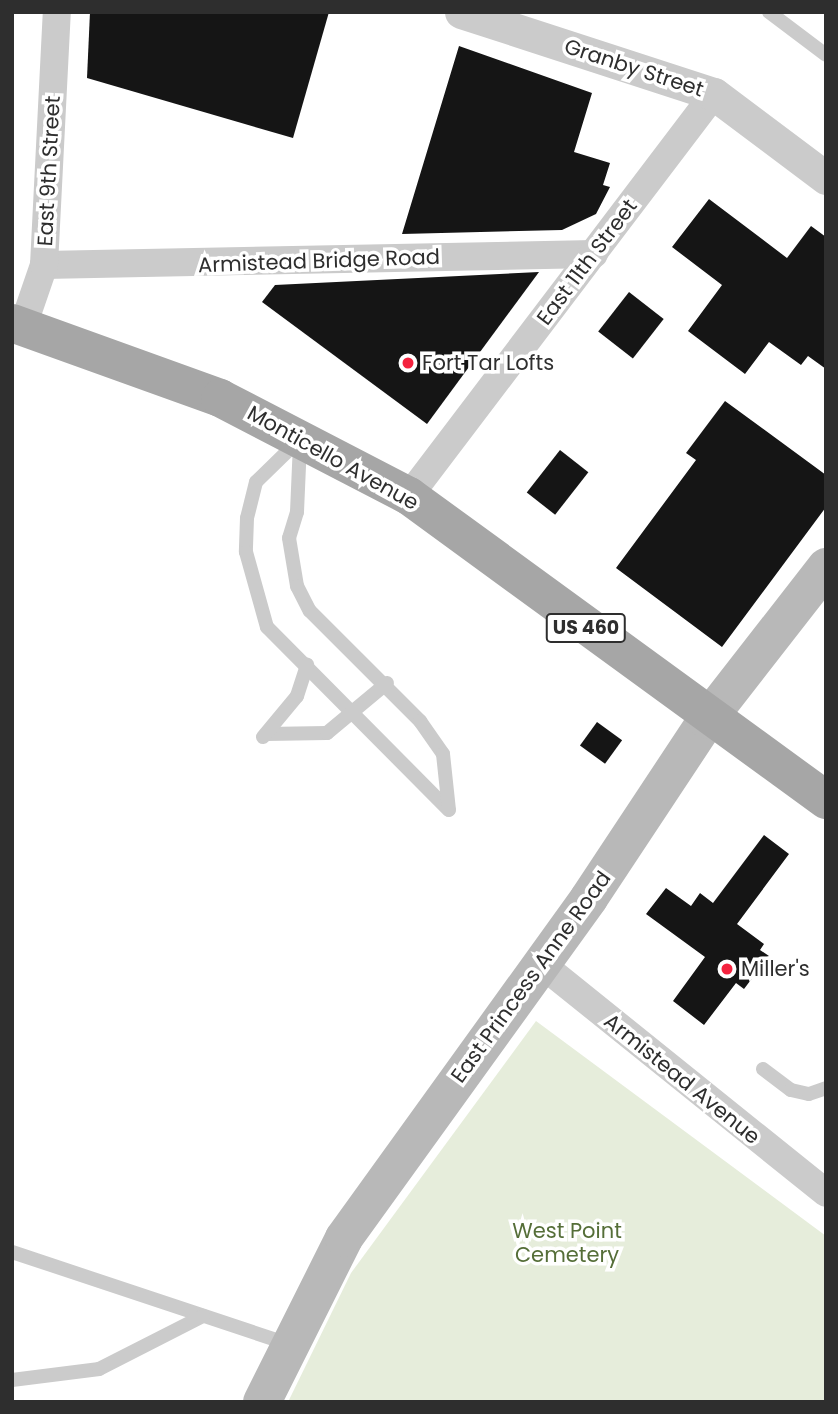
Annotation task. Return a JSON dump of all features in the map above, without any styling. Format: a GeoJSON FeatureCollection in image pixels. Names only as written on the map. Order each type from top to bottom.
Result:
{"type":"FeatureCollection","features":[{"type":"Feature","properties":{"kind":"main road","name":"Monticello Avenue"},"geometry":{"type":"LineString","coordinates":[[16,331],[220,398],[409,496],[707,720],[826,800]]}},
{"type":"Feature","properties":{"kind":"main road","name":"East Princess Anne Road"},"geometry":{"type":"LineString","coordinates":[[262,1402],[344,1238],[540,963],[707,720],[826,567]]}},
{"type":"Feature","properties":{"kind":"street","name":"East 9th Street"},"geometry":{"type":"LineString","coordinates":[[16,331],[44,265],[57,12]]}},
{"type":"Feature","properties":{"kind":"street","name":"Granby Street"},"geometry":{"type":"LineString","coordinates":[[461,12],[714,94],[826,178]]}},
{"type":"Feature","properties":{"kind":"street","name":"East 11th Street"},"geometry":{"type":"LineString","coordinates":[[409,496],[714,94]]}},
{"type":"Feature","properties":{"kind":"street","name":"Armistead Bridge Road"},"geometry":{"type":"LineString","coordinates":[[44,265],[594,254]]}},
{"type":"Feature","properties":{"kind":"street","name":"Armistead Avenue"},"geometry":{"type":"LineString","coordinates":[[540,963],[825,1192]]}},
{"type":"Feature","properties":{"kind":"lane"},"geometry":{"type":"LineString","coordinates":[[769,12],[826,55]]}},
{"type":"Feature","properties":{"kind":"lane"},"geometry":{"type":"LineString","coordinates":[[301,438],[297,512],[289,538],[297,586],[310,611],[387,683],[443,754],[449,810],[267,626],[246,552],[257,482],[301,438]]}},
{"type":"Feature","properties":{"kind":"lane"},"geometry":{"type":"LineString","coordinates":[[307,665],[297,696],[264,736],[327,733],[387,683]]}},
{"type":"Feature","properties":{"kind":"lane"},"geometry":{"type":"LineString","coordinates":[[763,1069],[791,1090],[809,1094],[826,1088]]}},
{"type":"Feature","properties":{"kind":"lane"},"geometry":{"type":"LineString","coordinates":[[12,1252],[289,1344]]}},
{"type":"Feature","properties":{"kind":"lane"},"geometry":{"type":"LineString","coordinates":[[12,1380],[99,1369],[202,1316]]}},
{"type":"Feature","properties":{"kind":"green space","name":"West Point Cemetery"},"geometry":{"type":"Polygon","coordinates":[[[536,1021],[826,1236],[826,1402],[288,1402],[351,1273],[536,1021]]]}},
{"type":"Feature","properties":{"kind":"building"},"geometry":{"type":"Polygon","coordinates":[[[90,12],[329,12],[293,138],[87,78],[90,12]]]}},
{"type":"Feature","properties":{"kind":"building"},"geometry":{"type":"Polygon","coordinates":[[[459,46],[592,93],[574,152],[610,163],[603,185],[610,187],[596,214],[562,230],[402,234],[459,46]]]}},
{"type":"Feature","properties":{"kind":"building"},"geometry":{"type":"Polygon","coordinates":[[[709,199],[787,258],[811,226],[826,237],[826,369],[808,356],[801,365],[769,342],[745,374],[688,331],[722,285],[672,247],[709,199]]]}},
{"type":"Feature","properties":{"kind":"building","name":"Fort Tar Lofts"},"geometry":{"type":"Polygon","coordinates":[[[539,272],[427,424],[262,302],[275,285],[539,272]]]}},
{"type":"Feature","properties":{"kind":"building"},"geometry":{"type":"Polygon","coordinates":[[[629,292],[664,319],[633,358],[598,331],[629,292]]]}},
{"type":"Feature","properties":{"kind":"building"},"geometry":{"type":"Polygon","coordinates":[[[725,401],[826,475],[826,507],[722,647],[616,568],[696,460],[686,453],[725,401]]]}},
{"type":"Feature","properties":{"kind":"building"},"geometry":{"type":"Polygon","coordinates":[[[560,450],[588,472],[555,515],[527,493],[560,450]]]}},
{"type":"Feature","properties":{"kind":"building"},"geometry":{"type":"Polygon","coordinates":[[[597,722],[622,740],[605,764],[580,745],[597,722]]]}},
{"type":"Feature","properties":{"kind":"building"},"geometry":{"type":"Polygon","coordinates":[[[764,835],[789,854],[737,924],[764,944],[760,950],[769,956],[744,989],[736,983],[704,1025],[673,1001],[705,957],[646,914],[666,888],[691,906],[700,893],[713,903],[764,835]]]}},
{"type":"Feature","properties":{"kind":"place","name":"Fort Tar Lofts"},"geometry":{"type":"Point","coordinates":[408,363]}},
{"type":"Feature","properties":{"kind":"place","name":"Miller's"},"geometry":{"type":"Point","coordinates":[727,969]}}]}
